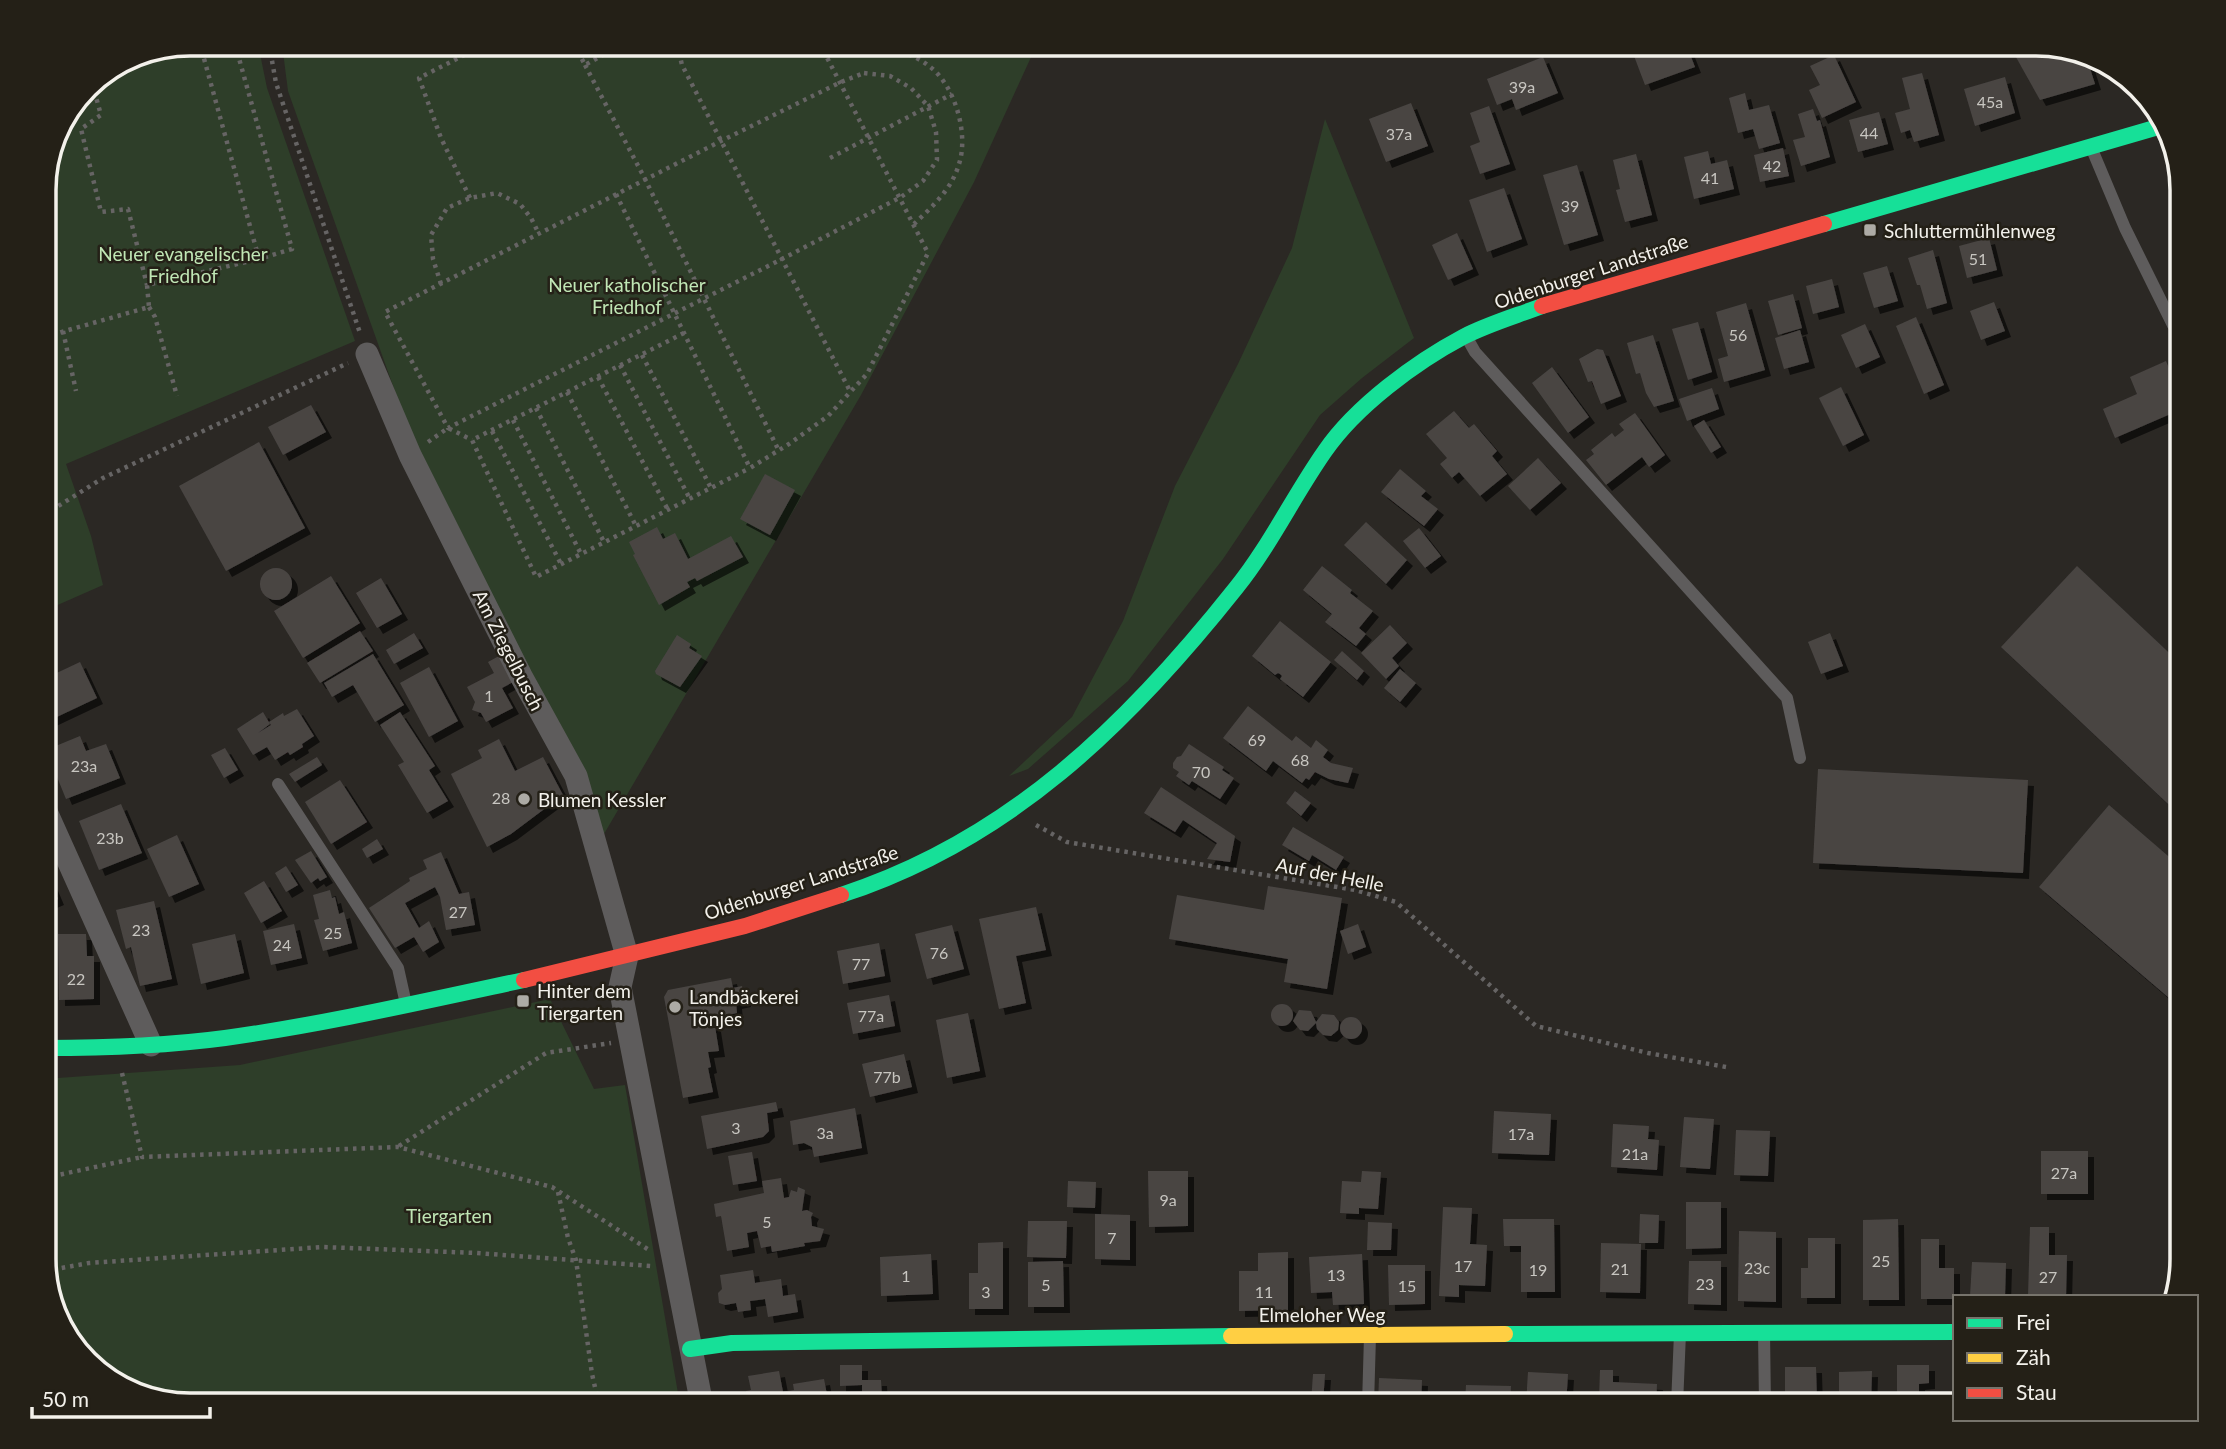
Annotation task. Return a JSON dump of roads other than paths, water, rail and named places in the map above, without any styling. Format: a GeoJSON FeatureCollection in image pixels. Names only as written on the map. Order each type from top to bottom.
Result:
{"type":"FeatureCollection","features":[{"type":"Feature","properties":{"kind":"main road","name":"Oldenburger Landstraße"},"geometry":{"type":"LineString","coordinates":[[56,1048],[116,1048],[224,1038],[406,1004],[627,956],[745,926],[883,881],[942,854],[1020,805],[1066,769],[1150,690],[1238,586],[1327,448],[1368,404],[1418,364],[1465,336],[1543,305],[2154,128]]}},
{"type":"Feature","properties":{"kind":"main road","name":"Elmeloher Weg"},"geometry":{"type":"LineString","coordinates":[[690,1349],[732,1343],[1370,1334],[1953,1332]]}},
{"type":"Feature","properties":{"kind":"street","name":"Am Ziegelbusch"},"geometry":{"type":"LineString","coordinates":[[367,354],[410,455],[521,676],[576,776],[627,956]]}},
{"type":"Feature","properties":{"kind":"street"},"geometry":{"type":"LineString","coordinates":[[56,834],[151,1045]]}},
{"type":"Feature","properties":{"kind":"street"},"geometry":{"type":"LineString","coordinates":[[627,956],[620,987],[699,1393]]}},
{"type":"Feature","properties":{"kind":"lane"},"geometry":{"type":"LineString","coordinates":[[2091,147],[2125,228],[2170,319]]}},
{"type":"Feature","properties":{"kind":"lane"},"geometry":{"type":"LineString","coordinates":[[1465,336],[1475,352],[1787,698],[1800,758]]}},
{"type":"Feature","properties":{"kind":"lane"},"geometry":{"type":"LineString","coordinates":[[278,785],[398,968],[406,1004]]}},
{"type":"Feature","properties":{"kind":"lane"},"geometry":{"type":"LineString","coordinates":[[1765,1332],[1765,1393]]}},
{"type":"Feature","properties":{"kind":"lane"},"geometry":{"type":"LineString","coordinates":[[1678,1393],[1681,1333]]}},
{"type":"Feature","properties":{"kind":"lane"},"geometry":{"type":"LineString","coordinates":[[1368,1393],[1370,1334]]}},
{"type":"Feature","properties":{"kind":"place","name":"Schluttermühlenweg"},"geometry":{"type":"Point","coordinates":[1870,230]}},
{"type":"Feature","properties":{"kind":"place","name":"Blumen Kessler"},"geometry":{"type":"Point","coordinates":[524,799]}},
{"type":"Feature","properties":{"kind":"place","name":"Hinter dem Tiergarten"},"geometry":{"type":"Point","coordinates":[523,1001]}},
{"type":"Feature","properties":{"kind":"place","name":"Landbäckerei Tönjes"},"geometry":{"type":"Point","coordinates":[675,1007]}},
{"type":"Feature","properties":{"kind":"park label","name":"Neuer evangelischer Friedhof"},"geometry":{"type":"Point","coordinates":[183,264]}},
{"type":"Feature","properties":{"kind":"park label","name":"Neuer katholischer Friedhof"},"geometry":{"type":"Point","coordinates":[627,295]}},
{"type":"Feature","properties":{"kind":"park label","name":"Tiergarten"},"geometry":{"type":"Point","coordinates":[449,1215]}}]}
